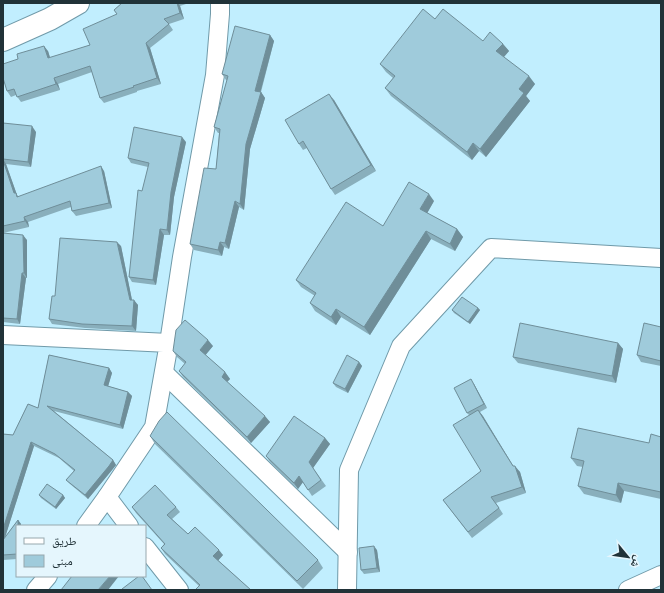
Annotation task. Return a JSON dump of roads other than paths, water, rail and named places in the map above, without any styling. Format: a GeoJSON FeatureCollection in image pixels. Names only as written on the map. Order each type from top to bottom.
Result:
{"type":"FeatureCollection","features":[{"type":"Feature","properties":{"kind":"main road"},"geometry":{"type":"LineString","coordinates":[[3,40],[50,19],[78,3]]}},
{"type":"Feature","properties":{"kind":"street"},"geometry":{"type":"LineString","coordinates":[[87,525],[107,498],[154,427],[169,343],[183,249],[215,75],[220,3]]}},
{"type":"Feature","properties":{"kind":"street"},"geometry":{"type":"LineString","coordinates":[[347,590],[350,470],[401,346],[491,248],[661,258]]}},
{"type":"Feature","properties":{"kind":"street"},"geometry":{"type":"LineString","coordinates":[[3,335],[169,343]]}},
{"type":"Feature","properties":{"kind":"street"},"geometry":{"type":"LineString","coordinates":[[164,373],[348,552]]}},
{"type":"Feature","properties":{"kind":"street"},"geometry":{"type":"LineString","coordinates":[[107,498],[128,525]]}},
{"type":"Feature","properties":{"kind":"street"},"geometry":{"type":"LineString","coordinates":[[146,548],[178,590]]}},
{"type":"Feature","properties":{"kind":"street"},"geometry":{"type":"LineString","coordinates":[[628,590],[661,575]]}},
{"type":"Feature","properties":{"kind":"street"},"geometry":{"type":"LineString","coordinates":[[36,590],[47,577]]}}]}
